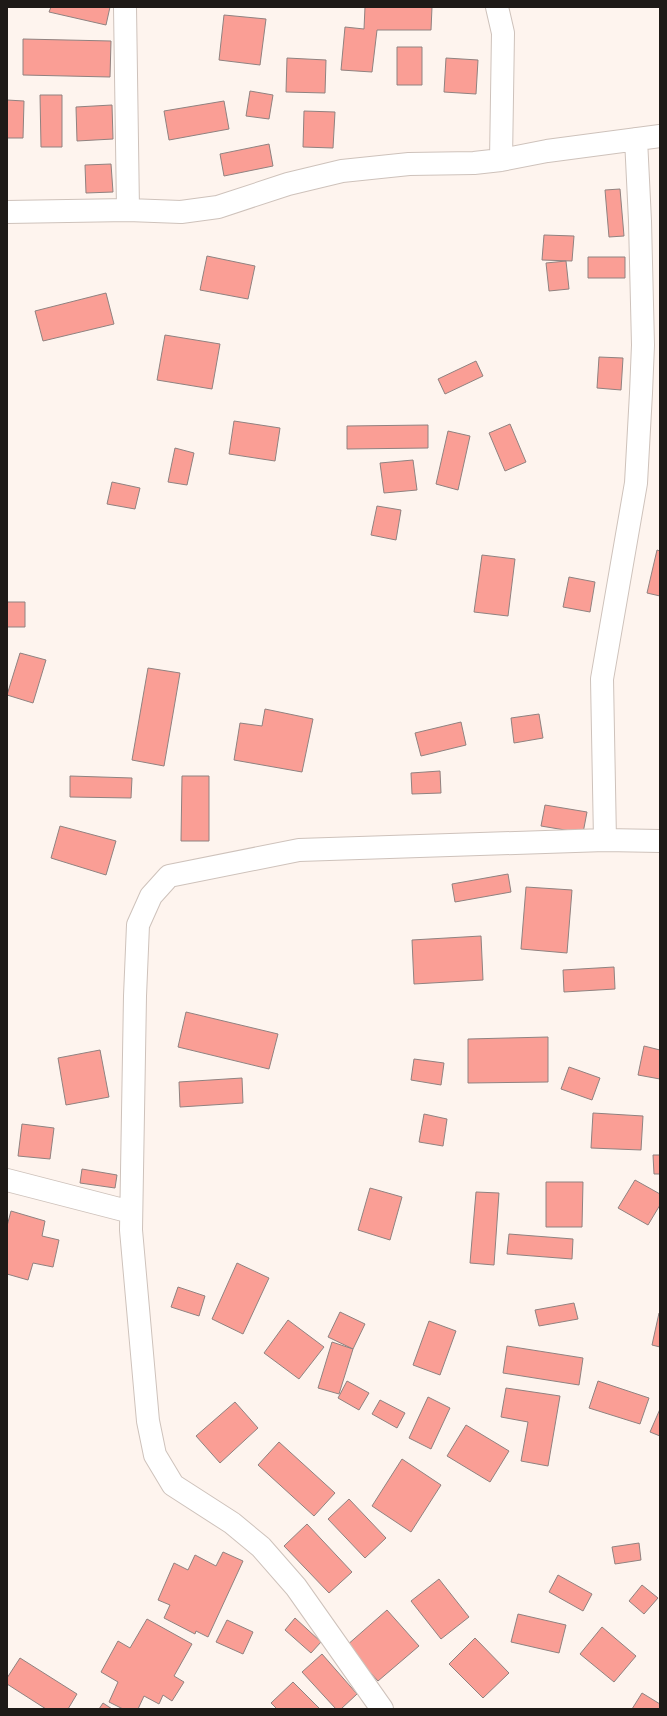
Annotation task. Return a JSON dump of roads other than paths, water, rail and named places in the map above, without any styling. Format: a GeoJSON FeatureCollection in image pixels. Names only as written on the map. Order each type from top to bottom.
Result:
{"type":"FeatureCollection","features":[{"type":"Feature","properties":{"kind":"street"},"geometry":{"type":"LineString","coordinates":[[125,7],[128,210]]}},
{"type":"Feature","properties":{"kind":"street"},"geometry":{"type":"LineString","coordinates":[[497,7],[503,33],[501,160]]}},
{"type":"Feature","properties":{"kind":"street"},"geometry":{"type":"LineString","coordinates":[[7,212],[128,210],[181,212],[218,207],[288,184],[342,171],[409,164],[501,160],[547,151],[660,136]]}},
{"type":"Feature","properties":{"kind":"street"},"geometry":{"type":"LineString","coordinates":[[605,840],[602,678],[636,483],[642,393],[643,345],[640,221],[636,139]]}},
{"type":"Feature","properties":{"kind":"street"},"geometry":{"type":"LineString","coordinates":[[382,1709],[296,1587],[261,1547],[232,1523],[173,1484],[155,1455],[148,1421],[131,1230],[135,996],[138,925],[151,896],[169,876],[299,850],[605,840],[660,841]]}},
{"type":"Feature","properties":{"kind":"street"},"geometry":{"type":"LineString","coordinates":[[7,1180],[131,1212]]}}]}
